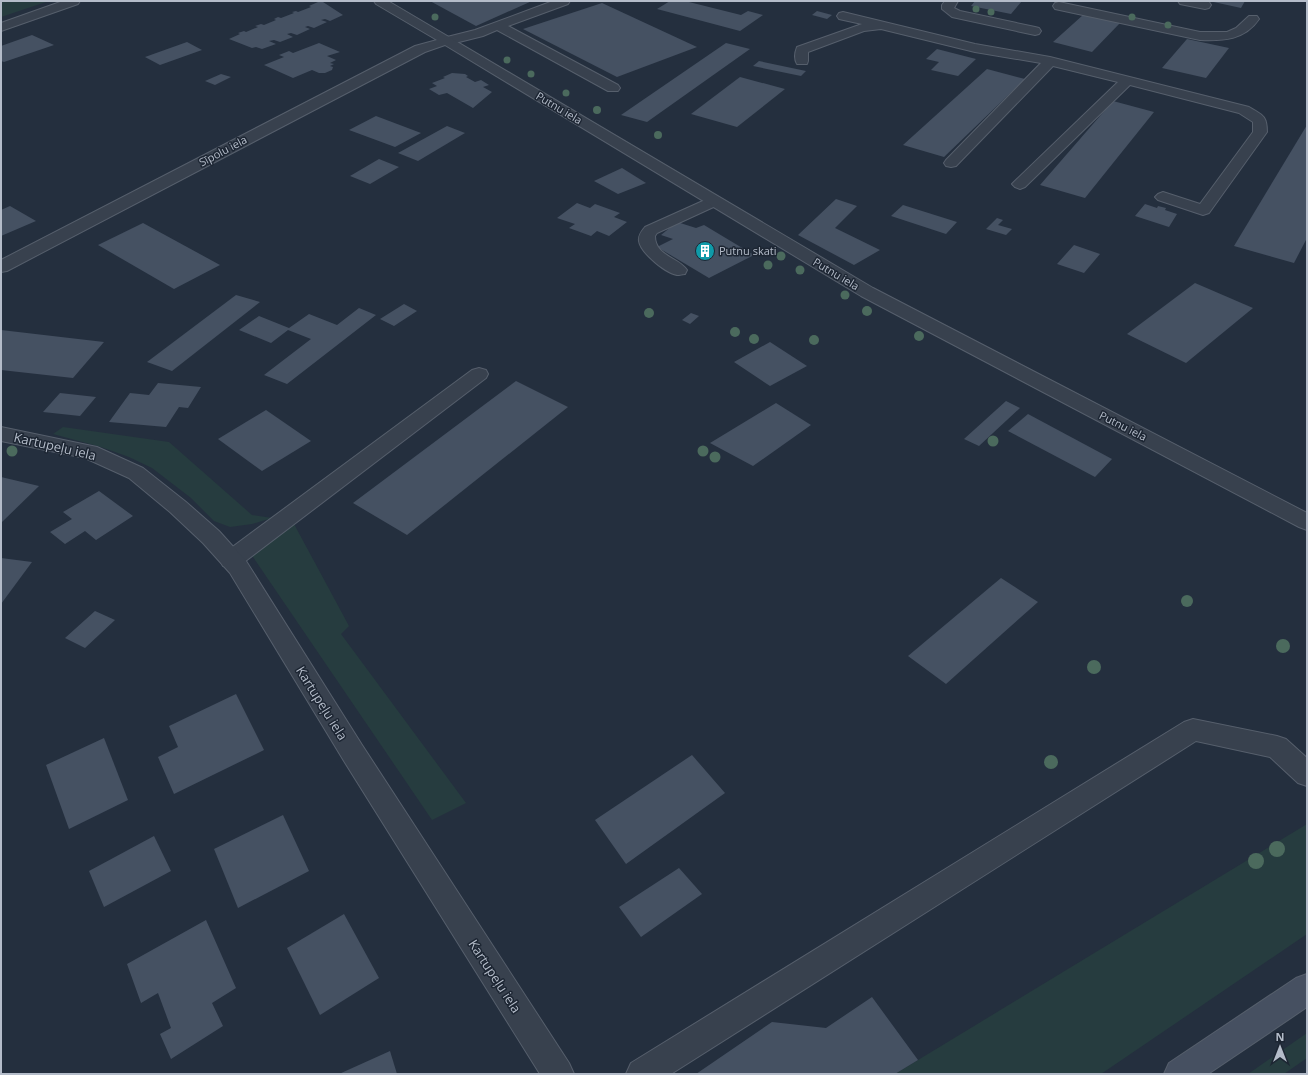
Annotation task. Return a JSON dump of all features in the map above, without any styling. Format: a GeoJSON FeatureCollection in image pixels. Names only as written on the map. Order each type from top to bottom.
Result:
{"type":"FeatureCollection","features":[{"type":"Feature","properties":{"kind":"main road"},"geometry":{"type":"LineString","coordinates":[[1180,1074],[1307,989]]}},
{"type":"Feature","properties":{"kind":"street"},"geometry":{"type":"LineString","coordinates":[[1,27],[74,1]]}},
{"type":"Feature","properties":{"kind":"street","name":"Putnu iela"},"geometry":{"type":"LineString","coordinates":[[380,1],[867,292],[1307,522]]}},
{"type":"Feature","properties":{"kind":"street","name":"Sīpolu iela"},"geometry":{"type":"LineString","coordinates":[[1,267],[420,49],[479,34],[564,1]]}},
{"type":"Feature","properties":{"kind":"street"},"geometry":{"type":"LineString","coordinates":[[952,1],[948,5],[948,9],[956,14],[1035,31]]}},
{"type":"Feature","properties":{"kind":"street"},"geometry":{"type":"LineString","coordinates":[[1184,1],[1204,5]]}},
{"type":"Feature","properties":{"kind":"street"},"geometry":{"type":"LineString","coordinates":[[1023,47],[1035,31],[1062,4],[1200,36],[1224,37],[1242,31],[1253,19]]}},
{"type":"Feature","properties":{"kind":"street"},"geometry":{"type":"LineString","coordinates":[[843,16],[975,48],[1023,47],[1050,61],[1126,82],[1244,110],[1260,120],[1260,132],[1203,210],[1162,197]]}},
{"type":"Feature","properties":{"kind":"street"},"geometry":{"type":"LineString","coordinates":[[802,61],[802,50],[862,28],[883,25]]}},
{"type":"Feature","properties":{"kind":"street"},"geometry":{"type":"LineString","coordinates":[[498,26],[613,88]]}},
{"type":"Feature","properties":{"kind":"street"},"geometry":{"type":"LineString","coordinates":[[951,163],[1050,61]]}},
{"type":"Feature","properties":{"kind":"street"},"geometry":{"type":"LineString","coordinates":[[1020,184],[1126,82]]}},
{"type":"Feature","properties":{"kind":"street"},"geometry":{"type":"LineString","coordinates":[[679,270],[656,256],[646,241],[647,235],[651,230],[714,201]]}},
{"type":"Feature","properties":{"kind":"street"},"geometry":{"type":"LineString","coordinates":[[231,560],[479,374]]}},
{"type":"Feature","properties":{"kind":"street","name":"Kartupeļu iela"},"geometry":{"type":"LineString","coordinates":[[1,434],[90,452],[139,475],[211,537],[238,567],[356,759],[558,1074]]}},
{"type":"Feature","properties":{"kind":"street"},"geometry":{"type":"LineString","coordinates":[[642,1074],[1193,730],[1277,747],[1307,775]]}},
{"type":"Feature","properties":{"kind":"green space"},"geometry":{"type":"Polygon","coordinates":[[[1,1],[49,1],[1,17],[1,1]]]}},
{"type":"Feature","properties":{"kind":"green space"},"geometry":{"type":"Polygon","coordinates":[[[63,427],[169,442],[252,515],[272,518],[252,524],[230,527],[214,521],[191,498],[152,468],[129,457],[101,447],[53,434],[63,427]]]}},
{"type":"Feature","properties":{"kind":"green space"},"geometry":{"type":"Polygon","coordinates":[[[294,524],[349,626],[341,634],[466,803],[432,820],[251,554],[294,524]]]}},
{"type":"Feature","properties":{"kind":"green space"},"geometry":{"type":"Polygon","coordinates":[[[1307,824],[1307,934],[1101,1074],[895,1074],[1307,824]]]}},
{"type":"Feature","properties":{"kind":"green space"},"geometry":{"type":"Polygon","coordinates":[[[1307,1033],[1307,1058],[1284,1074],[1248,1074],[1307,1033]]]}},
{"type":"Feature","properties":{"kind":"building"},"geometry":{"type":"Polygon","coordinates":[[[430,1],[532,1],[476,26],[430,1]]]}},
{"type":"Feature","properties":{"kind":"building"},"geometry":{"type":"Polygon","coordinates":[[[670,1],[685,1],[741,15],[748,11],[763,15],[740,31],[657,9],[670,1]]]}},
{"type":"Feature","properties":{"kind":"building"},"geometry":{"type":"Polygon","coordinates":[[[975,1],[1022,1],[1011,14],[971,6],[975,1]]]}},
{"type":"Feature","properties":{"kind":"building"},"geometry":{"type":"Polygon","coordinates":[[[1209,1],[1245,1],[1241,8],[1209,1]]]}},
{"type":"Feature","properties":{"kind":"building"},"geometry":{"type":"Polygon","coordinates":[[[318,2],[323,2],[343,15],[330,21],[325,19],[321,20],[327,22],[314,28],[308,26],[305,27],[310,29],[297,35],[291,33],[287,34],[293,37],[280,42],[274,40],[269,41],[276,44],[262,49],[256,47],[252,48],[229,39],[240,34],[238,33],[244,31],[246,32],[258,27],[255,26],[261,24],[264,25],[276,20],[274,19],[278,17],[281,18],[294,13],[292,12],[298,12],[311,7],[309,6],[318,2]]]}},
{"type":"Feature","properties":{"kind":"building"},"geometry":{"type":"Polygon","coordinates":[[[602,3],[697,47],[617,77],[523,29],[602,3]]]}},
{"type":"Feature","properties":{"kind":"building"},"geometry":{"type":"Polygon","coordinates":[[[817,11],[832,15],[827,19],[812,15],[817,11]]]}},
{"type":"Feature","properties":{"kind":"building"},"geometry":{"type":"Polygon","coordinates":[[[1083,15],[1120,23],[1092,52],[1053,42],[1083,15]]]}},
{"type":"Feature","properties":{"kind":"building"},"geometry":{"type":"Polygon","coordinates":[[[32,35],[54,45],[4,62],[1,61],[1,46],[32,35]]]}},
{"type":"Feature","properties":{"kind":"building"},"geometry":{"type":"Polygon","coordinates":[[[1187,39],[1229,48],[1206,78],[1162,68],[1187,39]]]}},
{"type":"Feature","properties":{"kind":"building"},"geometry":{"type":"Polygon","coordinates":[[[187,42],[202,50],[160,65],[145,57],[187,42]]]}},
{"type":"Feature","properties":{"kind":"building"},"geometry":{"type":"Polygon","coordinates":[[[319,43],[340,52],[327,56],[336,60],[330,63],[334,64],[330,66],[333,67],[332,70],[325,73],[319,73],[312,70],[293,78],[264,65],[284,57],[279,55],[289,51],[293,53],[319,43]]]}},
{"type":"Feature","properties":{"kind":"building"},"geometry":{"type":"Polygon","coordinates":[[[726,43],[750,49],[647,122],[621,115],[726,43]]]}},
{"type":"Feature","properties":{"kind":"building"},"geometry":{"type":"Polygon","coordinates":[[[937,49],[976,59],[958,76],[931,70],[939,62],[926,59],[937,49]]]}},
{"type":"Feature","properties":{"kind":"building"},"geometry":{"type":"Polygon","coordinates":[[[759,61],[806,71],[801,76],[753,66],[759,61]]]}},
{"type":"Feature","properties":{"kind":"building"},"geometry":{"type":"Polygon","coordinates":[[[987,69],[1025,79],[944,157],[903,145],[987,69]]]}},
{"type":"Feature","properties":{"kind":"building"},"geometry":{"type":"Polygon","coordinates":[[[452,73],[465,74],[468,76],[466,77],[475,82],[481,80],[489,85],[483,87],[492,92],[473,108],[447,93],[439,95],[429,89],[437,86],[432,83],[445,78],[443,77],[452,73]]]}},
{"type":"Feature","properties":{"kind":"building"},"geometry":{"type":"Polygon","coordinates":[[[221,74],[231,77],[215,85],[205,81],[221,74]]]}},
{"type":"Feature","properties":{"kind":"building"},"geometry":{"type":"Polygon","coordinates":[[[740,77],[785,89],[737,127],[691,114],[740,77]]]}},
{"type":"Feature","properties":{"kind":"building"},"geometry":{"type":"Polygon","coordinates":[[[1113,101],[1154,112],[1085,198],[1040,185],[1113,101]]]}},
{"type":"Feature","properties":{"kind":"building"},"geometry":{"type":"Polygon","coordinates":[[[376,116],[421,133],[395,147],[349,130],[376,116]]]}},
{"type":"Feature","properties":{"kind":"building"},"geometry":{"type":"Polygon","coordinates":[[[1307,125],[1307,238],[1294,263],[1234,246],[1307,125]]]}},
{"type":"Feature","properties":{"kind":"building"},"geometry":{"type":"Polygon","coordinates":[[[447,126],[465,133],[418,161],[398,153],[447,126]]]}},
{"type":"Feature","properties":{"kind":"building"},"geometry":{"type":"Polygon","coordinates":[[[379,159],[399,167],[370,184],[350,176],[379,159]]]}},
{"type":"Feature","properties":{"kind":"building"},"geometry":{"type":"Polygon","coordinates":[[[622,168],[646,183],[618,194],[594,181],[622,168]]]}},
{"type":"Feature","properties":{"kind":"building"},"geometry":{"type":"Polygon","coordinates":[[[836,199],[857,206],[835,228],[880,250],[854,265],[798,235],[836,199]]]}},
{"type":"Feature","properties":{"kind":"building"},"geometry":{"type":"Polygon","coordinates":[[[577,203],[590,208],[595,204],[620,213],[614,217],[627,222],[609,236],[597,231],[591,236],[569,228],[575,224],[557,218],[577,203]]]}},
{"type":"Feature","properties":{"kind":"building"},"geometry":{"type":"Polygon","coordinates":[[[1145,204],[1157,208],[1158,206],[1166,208],[1165,210],[1177,214],[1169,227],[1135,216],[1145,204]]]}},
{"type":"Feature","properties":{"kind":"building"},"geometry":{"type":"Polygon","coordinates":[[[903,205],[957,222],[946,234],[891,216],[903,205]]]}},
{"type":"Feature","properties":{"kind":"building"},"geometry":{"type":"Polygon","coordinates":[[[10,206],[36,221],[1,236],[1,210],[10,206]]]}},
{"type":"Feature","properties":{"kind":"building"},"geometry":{"type":"Polygon","coordinates":[[[997,218],[1003,220],[998,225],[1012,229],[1006,235],[986,229],[997,218]]]}},
{"type":"Feature","properties":{"kind":"building","name":"Putnu skati"},"geometry":{"type":"Polygon","coordinates":[[[677,222],[696,228],[704,225],[754,255],[709,278],[657,247],[673,239],[661,235],[677,222]]]}},
{"type":"Feature","properties":{"kind":"building"},"geometry":{"type":"Polygon","coordinates":[[[143,223],[220,265],[174,289],[98,245],[143,223]]]}},
{"type":"Feature","properties":{"kind":"building"},"geometry":{"type":"Polygon","coordinates":[[[1074,245],[1100,254],[1084,273],[1057,264],[1074,245]]]}},
{"type":"Feature","properties":{"kind":"building"},"geometry":{"type":"Polygon","coordinates":[[[1195,283],[1253,308],[1186,363],[1127,334],[1195,283]]]}},
{"type":"Feature","properties":{"kind":"building"},"geometry":{"type":"Polygon","coordinates":[[[236,295],[260,302],[172,371],[147,362],[236,295]]]}},
{"type":"Feature","properties":{"kind":"building"},"geometry":{"type":"Polygon","coordinates":[[[404,304],[417,311],[394,326],[380,319],[404,304]]]}},
{"type":"Feature","properties":{"kind":"building"},"geometry":{"type":"Polygon","coordinates":[[[359,308],[376,315],[287,384],[264,375],[311,339],[288,330],[271,343],[239,330],[259,316],[289,328],[309,314],[337,325],[359,308]]]}},
{"type":"Feature","properties":{"kind":"building"},"geometry":{"type":"Polygon","coordinates":[[[691,313],[699,316],[690,324],[682,320],[691,313]]]}},
{"type":"Feature","properties":{"kind":"building"},"geometry":{"type":"Polygon","coordinates":[[[1,330],[104,342],[73,378],[1,370],[1,330]]]}},
{"type":"Feature","properties":{"kind":"building"},"geometry":{"type":"Polygon","coordinates":[[[770,342],[807,366],[770,386],[734,362],[770,342]]]}},
{"type":"Feature","properties":{"kind":"building"},"geometry":{"type":"Polygon","coordinates":[[[516,381],[568,407],[407,535],[353,503],[516,381]]]}},
{"type":"Feature","properties":{"kind":"building"},"geometry":{"type":"Polygon","coordinates":[[[158,383],[201,387],[188,408],[179,407],[166,427],[109,422],[130,393],[149,395],[158,383]]]}},
{"type":"Feature","properties":{"kind":"building"},"geometry":{"type":"Polygon","coordinates":[[[60,393],[96,397],[80,416],[43,412],[60,393]]]}},
{"type":"Feature","properties":{"kind":"building"},"geometry":{"type":"Polygon","coordinates":[[[1006,401],[1020,408],[979,446],[964,439],[1006,401]]]}},
{"type":"Feature","properties":{"kind":"building"},"geometry":{"type":"Polygon","coordinates":[[[776,403],[811,425],[753,466],[710,443],[776,403]]]}},
{"type":"Feature","properties":{"kind":"building"},"geometry":{"type":"Polygon","coordinates":[[[266,410],[311,441],[262,471],[218,439],[266,410]]]}},
{"type":"Feature","properties":{"kind":"building"},"geometry":{"type":"Polygon","coordinates":[[[1028,414],[1112,459],[1095,477],[1008,431],[1028,414]]]}},
{"type":"Feature","properties":{"kind":"building"},"geometry":{"type":"Polygon","coordinates":[[[1,477],[39,486],[1,523],[1,477]]]}},
{"type":"Feature","properties":{"kind":"building"},"geometry":{"type":"Polygon","coordinates":[[[99,491],[133,516],[96,540],[85,531],[65,544],[50,532],[72,519],[63,512],[99,491]]]}},
{"type":"Feature","properties":{"kind":"building"},"geometry":{"type":"Polygon","coordinates":[[[1,558],[32,562],[1,604],[1,558]]]}},
{"type":"Feature","properties":{"kind":"building"},"geometry":{"type":"Polygon","coordinates":[[[1001,578],[1038,602],[946,684],[908,656],[1001,578]]]}},
{"type":"Feature","properties":{"kind":"building"},"geometry":{"type":"Polygon","coordinates":[[[95,611],[115,620],[85,648],[65,638],[95,611]]]}},
{"type":"Feature","properties":{"kind":"building"},"geometry":{"type":"Polygon","coordinates":[[[236,694],[264,750],[174,794],[158,757],[178,747],[169,726],[236,694]]]}},
{"type":"Feature","properties":{"kind":"building"},"geometry":{"type":"Polygon","coordinates":[[[104,738],[128,800],[69,829],[46,765],[104,738]]]}},
{"type":"Feature","properties":{"kind":"building"},"geometry":{"type":"Polygon","coordinates":[[[692,755],[725,793],[626,864],[595,820],[692,755]]]}},
{"type":"Feature","properties":{"kind":"building"},"geometry":{"type":"Polygon","coordinates":[[[283,815],[309,871],[238,908],[214,849],[283,815]]]}},
{"type":"Feature","properties":{"kind":"building"},"geometry":{"type":"Polygon","coordinates":[[[154,836],[171,871],[104,907],[89,871],[154,836]]]}},
{"type":"Feature","properties":{"kind":"building"},"geometry":{"type":"Polygon","coordinates":[[[679,868],[702,894],[641,937],[619,907],[679,868]]]}},
{"type":"Feature","properties":{"kind":"building"},"geometry":{"type":"Polygon","coordinates":[[[344,914],[379,978],[320,1015],[287,948],[344,914]]]}},
{"type":"Feature","properties":{"kind":"building"},"geometry":{"type":"Polygon","coordinates":[[[206,920],[236,988],[212,1003],[223,1026],[171,1059],[160,1034],[171,1028],[158,993],[141,1003],[127,964],[206,920]]]}},
{"type":"Feature","properties":{"kind":"building"},"geometry":{"type":"Polygon","coordinates":[[[872,997],[918,1060],[895,1074],[696,1074],[772,1022],[826,1028],[872,997]]]}},
{"type":"Feature","properties":{"kind":"building"},"geometry":{"type":"Polygon","coordinates":[[[390,1051],[397,1074],[339,1074],[390,1051]]]}},
{"type":"Feature","properties":{"kind":"place","name":"Putnu skati"},"geometry":{"type":"Point","coordinates":[705,251]}}]}
